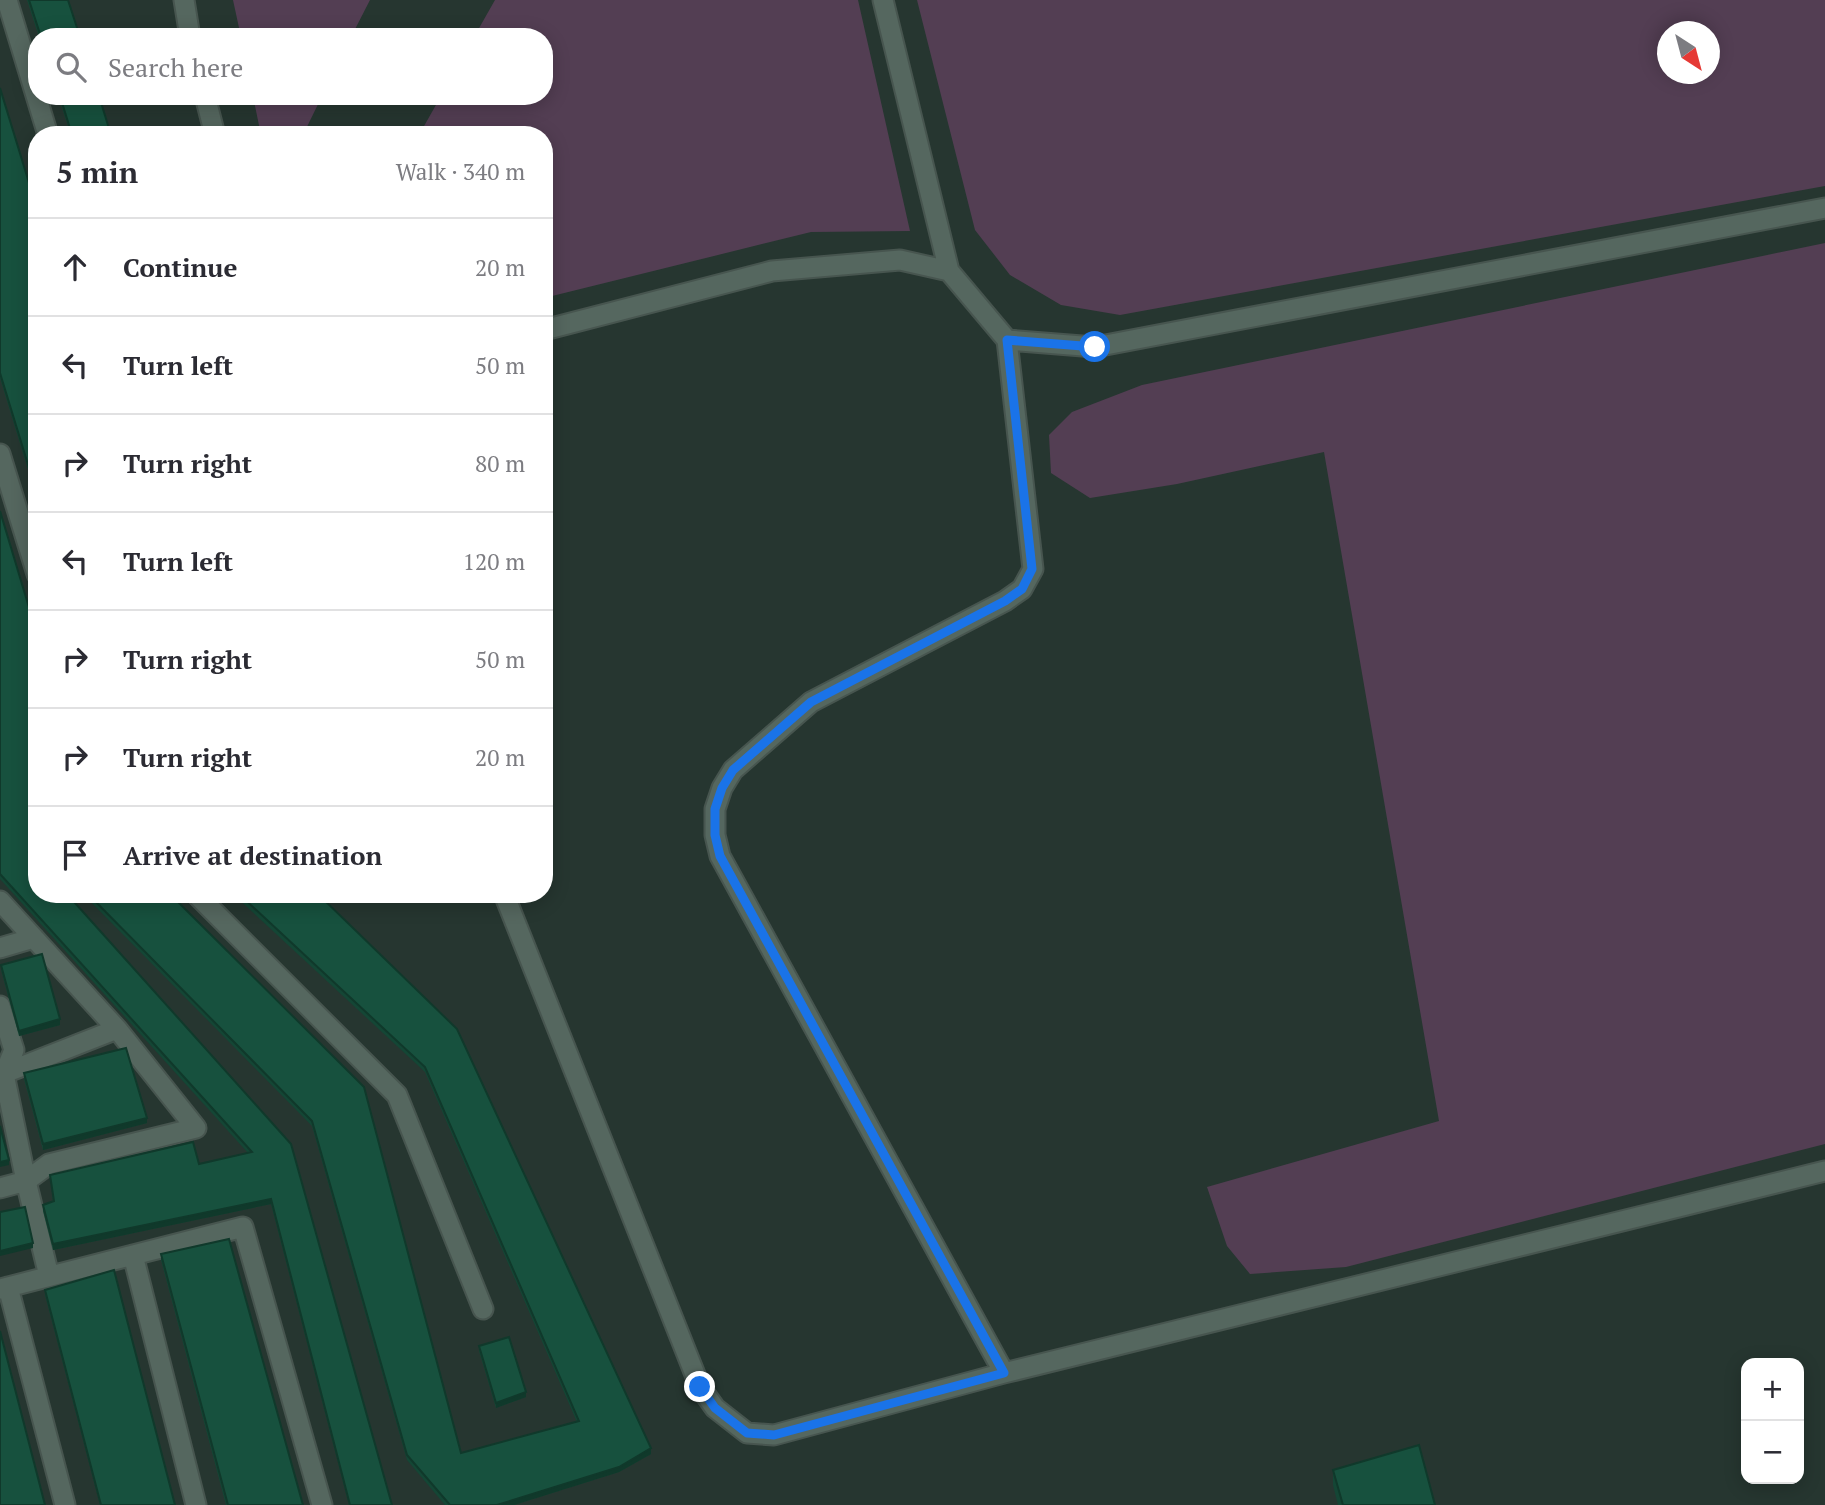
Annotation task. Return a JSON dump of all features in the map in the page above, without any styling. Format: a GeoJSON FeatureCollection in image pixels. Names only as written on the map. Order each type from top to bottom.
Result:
{"type":"FeatureCollection","features":[{"type":"Feature","properties":{"kind":"lane"},"geometry":{"type":"LineString","coordinates":[[8,0],[28,68]]}},
{"type":"Feature","properties":{"kind":"lane"},"geometry":{"type":"LineString","coordinates":[[184,0],[189,28]]}},
{"type":"Feature","properties":{"kind":"lane"},"geometry":{"type":"LineString","coordinates":[[883,0],[949,271],[1007,340],[1032,569],[1022,589],[1005,601],[811,702],[733,770],[722,788],[715,809],[715,835],[720,856],[1004,1373]]}},
{"type":"Feature","properties":{"kind":"lane"},"geometry":{"type":"LineString","coordinates":[[39,105],[45,126]]}},
{"type":"Feature","properties":{"kind":"lane"},"geometry":{"type":"LineString","coordinates":[[207,105],[213,126]]}},
{"type":"Feature","properties":{"kind":"lane"},"geometry":{"type":"LineString","coordinates":[[1007,340],[1095,347],[1825,208]]}},
{"type":"Feature","properties":{"kind":"lane"},"geometry":{"type":"LineString","coordinates":[[553,328],[772,271],[900,260],[949,271]]}},
{"type":"Feature","properties":{"kind":"lane"},"geometry":{"type":"LineString","coordinates":[[0,454],[28,545]]}},
{"type":"Feature","properties":{"kind":"lane"},"geometry":{"type":"LineString","coordinates":[[0,901],[117,1029],[197,1128],[49,1164],[26,1181],[0,1188]]}},
{"type":"Feature","properties":{"kind":"lane"},"geometry":{"type":"LineString","coordinates":[[205,903],[397,1095],[483,1309]]}},
{"type":"Feature","properties":{"kind":"lane"},"geometry":{"type":"LineString","coordinates":[[508,903],[700,1387],[715,1408],[747,1433],[774,1435],[1004,1373],[1825,1171]]}},
{"type":"Feature","properties":{"kind":"lane"},"geometry":{"type":"LineString","coordinates":[[0,948],[33,938]]}},
{"type":"Feature","properties":{"kind":"lane"},"geometry":{"type":"LineString","coordinates":[[0,1006],[14,1050],[2,1074],[49,1276]]}},
{"type":"Feature","properties":{"kind":"lane"},"geometry":{"type":"LineString","coordinates":[[2,1074],[117,1029]]}},
{"type":"Feature","properties":{"kind":"lane"},"geometry":{"type":"LineString","coordinates":[[65,1505],[4,1288],[243,1227],[322,1505]]}},
{"type":"Feature","properties":{"kind":"lane"},"geometry":{"type":"LineString","coordinates":[[133,1255],[196,1505]]}},
{"type":"Feature","properties":{"kind":"shaded area"},"geometry":{"type":"Polygon","coordinates":[[[233,0],[370,0],[356,28],[239,28],[233,0]]]}},
{"type":"Feature","properties":{"kind":"shaded area"},"geometry":{"type":"Polygon","coordinates":[[[495,0],[858,0],[910,231],[811,232],[553,296],[553,126],[424,126],[436,105],[553,105],[553,28],[479,28],[495,0]]]}},
{"type":"Feature","properties":{"kind":"shaded area"},"geometry":{"type":"Polygon","coordinates":[[[917,0],[1825,0],[1825,186],[1120,315],[1061,305],[1010,275],[975,230],[917,0]]]}},
{"type":"Feature","properties":{"kind":"shaded area"},"geometry":{"type":"Polygon","coordinates":[[[255,105],[318,105],[307,126],[259,126],[255,105]]]}},
{"type":"Feature","properties":{"kind":"shaded area"},"geometry":{"type":"Polygon","coordinates":[[[1825,243],[1825,1144],[1346,1267],[1250,1274],[1227,1246],[1207,1187],[1439,1121],[1324,452],[1177,484],[1090,498],[1051,473],[1049,435],[1072,412],[1142,385],[1825,243]]]}},
{"type":"Feature","properties":{"kind":"building"},"geometry":{"type":"Polygon","coordinates":[[[29,0],[68,0],[77,28],[38,28],[29,0]]]}},
{"type":"Feature","properties":{"kind":"building"},"geometry":{"type":"Polygon","coordinates":[[[0,88],[28,180],[28,465],[0,373],[0,88]]]}},
{"type":"Feature","properties":{"kind":"building"},"geometry":{"type":"Polygon","coordinates":[[[63,105],[102,105],[108,126],[69,126],[63,105]]]}},
{"type":"Feature","properties":{"kind":"building"},"geometry":{"type":"Polygon","coordinates":[[[0,511],[28,604],[28,903],[75,903],[291,1144],[392,1505],[350,1505],[271,1199],[53,1244],[43,1205],[54,1201],[50,1175],[193,1142],[199,1164],[252,1152],[0,874],[0,511]]]}},
{"type":"Feature","properties":{"kind":"building"},"geometry":{"type":"Polygon","coordinates":[[[97,903],[179,903],[364,1087],[461,1453],[579,1421],[425,1067],[249,903],[327,903],[457,1029],[651,1448],[619,1467],[497,1505],[450,1505],[407,1455],[312,1121],[97,903]]]}},
{"type":"Feature","properties":{"kind":"building"},"geometry":{"type":"Polygon","coordinates":[[[42,954],[60,1019],[19,1031],[1,965],[42,954]]]}},
{"type":"Feature","properties":{"kind":"building"},"geometry":{"type":"Polygon","coordinates":[[[126,1048],[147,1118],[43,1144],[24,1073],[126,1048]]]}},
{"type":"Feature","properties":{"kind":"building"},"geometry":{"type":"Polygon","coordinates":[[[0,1126],[9,1160],[0,1162],[0,1126]]]}},
{"type":"Feature","properties":{"kind":"building"},"geometry":{"type":"Polygon","coordinates":[[[25,1207],[33,1243],[0,1251],[0,1212],[25,1207]]]}},
{"type":"Feature","properties":{"kind":"building"},"geometry":{"type":"Polygon","coordinates":[[[229,1239],[303,1505],[228,1505],[161,1254],[229,1239]]]}},
{"type":"Feature","properties":{"kind":"building"},"geometry":{"type":"Polygon","coordinates":[[[114,1270],[175,1505],[101,1505],[45,1290],[114,1270]]]}},
{"type":"Feature","properties":{"kind":"building"},"geometry":{"type":"Polygon","coordinates":[[[0,1331],[45,1505],[0,1505],[0,1331]]]}},
{"type":"Feature","properties":{"kind":"building"},"geometry":{"type":"Polygon","coordinates":[[[509,1337],[526,1392],[496,1403],[479,1346],[509,1337]]]}},
{"type":"Feature","properties":{"kind":"building"},"geometry":{"type":"Polygon","coordinates":[[[1419,1445],[1435,1505],[1343,1505],[1333,1470],[1419,1445]]]}},
{"type":"Feature","properties":{"kind":"route"},"geometry":{"type":"LineString","coordinates":[[700,1387],[715,1408],[730,1422],[747,1433],[774,1435],[1004,1373],[720,856],[715,835],[715,809],[722,788],[733,770],[811,702],[1005,601],[1022,589],[1032,569],[1007,340],[1095,347]]}}]}
